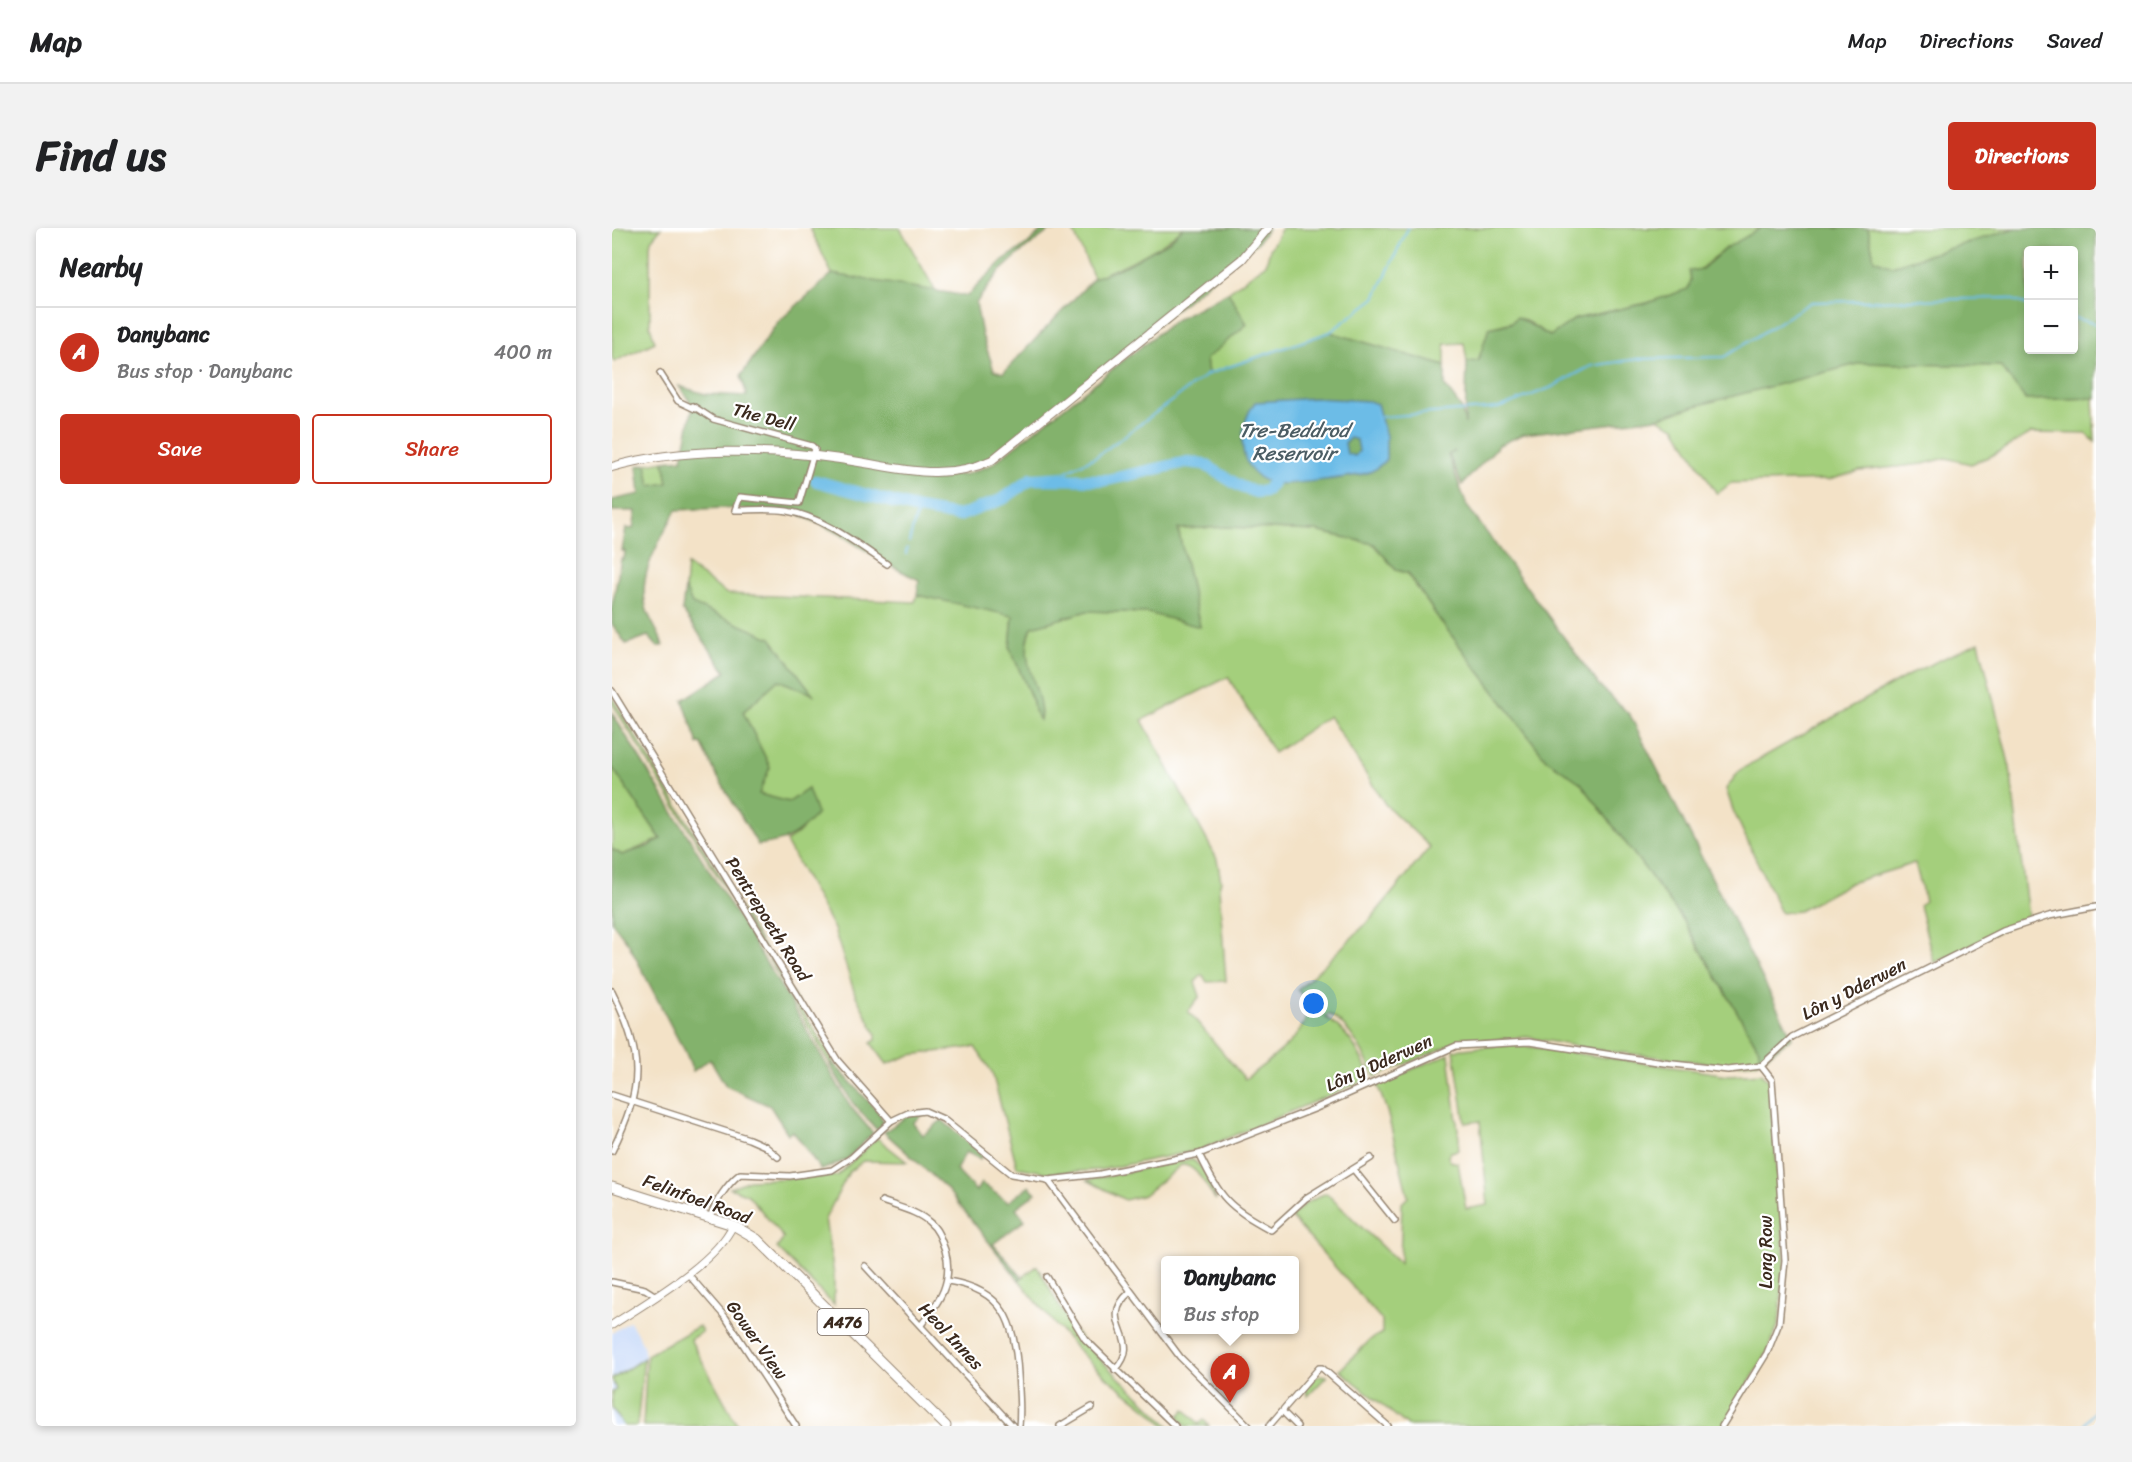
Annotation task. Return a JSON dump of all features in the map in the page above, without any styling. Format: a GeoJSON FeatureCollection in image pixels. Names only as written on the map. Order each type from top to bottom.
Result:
{"type":"FeatureCollection","features":[{"type":"Feature","properties":{"kind":"main road"},"geometry":{"type":"LineString","coordinates":[[612,467],[672,453],[814,457],[918,473],[943,474],[976,468],[992,460],[1242,259],[1268,228]]}},
{"type":"Feature","properties":{"kind":"main road","name":"Felinfoel Road"},"geometry":{"type":"LineString","coordinates":[[612,1187],[734,1226],[757,1239],[946,1426]]}},
{"type":"Feature","properties":{"kind":"street","name":"The Dell"},"geometry":{"type":"LineString","coordinates":[[660,373],[678,401],[696,408],[713,419],[812,446],[816,453],[814,457]]}},
{"type":"Feature","properties":{"kind":"street"},"geometry":{"type":"LineString","coordinates":[[814,457],[799,503],[740,497],[735,510],[773,510],[805,516],[887,564]]}},
{"type":"Feature","properties":{"kind":"street","name":"Pentrepoeth Road"},"geometry":{"type":"LineString","coordinates":[[612,691],[838,1061],[891,1121]]}},
{"type":"Feature","properties":{"kind":"street","name":"Lôn y Dderwen"},"geometry":{"type":"LineString","coordinates":[[710,1218],[716,1203],[740,1174],[765,1177],[825,1172],[844,1164],[884,1126],[908,1113],[925,1111],[943,1119],[1011,1174],[1048,1180],[1100,1174],[1199,1154],[1314,1109],[1456,1046],[1529,1042],[1664,1063],[1728,1070],[1761,1066],[1791,1037],[2003,931],[2049,916],[2096,907]]}},
{"type":"Feature","properties":{"kind":"street"},"geometry":{"type":"LineString","coordinates":[[612,991],[635,1047],[638,1081],[634,1101],[612,1151]]}},
{"type":"Feature","properties":{"kind":"street","name":"Long Row"},"geometry":{"type":"LineString","coordinates":[[1722,1426],[1767,1353],[1779,1323],[1785,1260],[1772,1080],[1761,1066]]}},
{"type":"Feature","properties":{"kind":"street"},"geometry":{"type":"LineString","coordinates":[[612,1095],[749,1139],[765,1146],[778,1156]]}},
{"type":"Feature","properties":{"kind":"street"},"geometry":{"type":"LineString","coordinates":[[1199,1154],[1218,1193],[1237,1211],[1271,1230],[1306,1198],[1371,1158]]}},
{"type":"Feature","properties":{"kind":"street"},"geometry":{"type":"LineString","coordinates":[[1354,1170],[1395,1221]]}},
{"type":"Feature","properties":{"kind":"street"},"geometry":{"type":"LineString","coordinates":[[1048,1180],[1161,1332]]}},
{"type":"Feature","properties":{"kind":"street"},"geometry":{"type":"LineString","coordinates":[[882,1201],[921,1216],[936,1230],[946,1254],[948,1281],[945,1292],[921,1325]]}},
{"type":"Feature","properties":{"kind":"street"},"geometry":{"type":"LineString","coordinates":[[612,1325],[688,1274],[729,1235],[734,1226]]}},
{"type":"Feature","properties":{"kind":"street","name":"Heol Innes"},"geometry":{"type":"LineString","coordinates":[[866,1266],[1013,1426]]}},
{"type":"Feature","properties":{"kind":"street","name":"Gower View"},"geometry":{"type":"LineString","coordinates":[[688,1274],[726,1318],[796,1426]]}},
{"type":"Feature","properties":{"kind":"street"},"geometry":{"type":"LineString","coordinates":[[1047,1277],[1085,1339],[1175,1426]]}},
{"type":"Feature","properties":{"kind":"street"},"geometry":{"type":"LineString","coordinates":[[948,1281],[970,1285],[985,1292],[1005,1314],[1016,1343],[1019,1426]]}},
{"type":"Feature","properties":{"kind":"street"},"geometry":{"type":"LineString","coordinates":[[612,1282],[645,1289],[656,1296]]}},
{"type":"Feature","properties":{"kind":"street"},"geometry":{"type":"LineString","coordinates":[[1115,1370],[1123,1361],[1126,1350],[1116,1312],[1119,1302],[1130,1292]]}},
{"type":"Feature","properties":{"kind":"street"},"geometry":{"type":"LineString","coordinates":[[1162,1334],[1180,1357],[1213,1385],[1233,1411],[1249,1426]]}},
{"type":"Feature","properties":{"kind":"street"},"geometry":{"type":"LineString","coordinates":[[1269,1426],[1319,1368],[1322,1368],[1388,1426]]}},
{"type":"Feature","properties":{"kind":"street"},"geometry":{"type":"LineString","coordinates":[[1060,1426],[1092,1407]]}},
{"type":"Feature","properties":{"kind":"street"},"geometry":{"type":"LineString","coordinates":[[1282,1411],[1297,1426]]}},
{"type":"Feature","properties":{"kind":"shaded area"},"geometry":{"type":"Polygon","coordinates":[[[630,1321],[643,1345],[645,1356],[637,1420],[628,1426],[612,1426],[612,1333],[630,1321]]]}},
{"type":"Feature","properties":{"kind":"green space"},"geometry":{"type":"Polygon","coordinates":[[[612,228],[661,228],[651,240],[650,246],[650,326],[655,342],[614,362],[612,357],[612,228]]]}},
{"type":"Feature","properties":{"kind":"green space"},"geometry":{"type":"Polygon","coordinates":[[[810,228],[900,228],[936,292],[832,274],[810,228]]]}},
{"type":"Feature","properties":{"kind":"green space"},"geometry":{"type":"Polygon","coordinates":[[[1045,228],[1072,229],[1049,231],[1020,253],[998,273],[976,303],[982,335],[994,370],[1003,373],[1094,278],[1127,265],[1168,242],[1183,228],[1268,228],[1258,242],[992,460],[947,474],[964,475],[991,465],[1175,320],[1228,292],[1247,324],[1206,359],[1208,374],[1330,332],[1445,366],[1445,386],[1462,409],[1465,424],[1467,362],[1478,361],[1489,328],[1511,323],[1517,317],[1550,336],[1575,319],[1647,303],[1688,289],[1691,280],[1689,271],[1702,269],[1726,248],[1761,228],[1868,228],[1874,259],[1892,266],[2016,228],[2096,228],[2096,398],[2026,400],[2000,366],[1861,363],[1657,418],[1524,434],[1499,445],[1462,485],[1449,455],[1455,451],[1448,455],[1467,506],[1599,685],[1630,715],[1792,1037],[1758,1063],[1759,1049],[1684,921],[1581,783],[1546,759],[1439,619],[1408,573],[1396,570],[1374,544],[1316,531],[1228,527],[1178,529],[1200,627],[1148,613],[1087,611],[1032,627],[1027,653],[1039,698],[1040,720],[1034,711],[1033,702],[1010,648],[1013,616],[917,595],[919,580],[887,564],[840,534],[797,513],[723,508],[676,510],[652,557],[645,582],[646,607],[663,646],[657,646],[648,636],[626,644],[612,624],[612,607],[621,559],[624,559],[625,551],[622,551],[626,528],[633,529],[636,511],[612,511],[612,500],[640,494],[637,466],[646,464],[650,486],[668,483],[664,461],[682,459],[693,406],[679,386],[705,394],[747,396],[741,376],[777,323],[832,274],[967,296],[1003,260],[1025,246],[1045,228]]]}},
{"type":"Feature","properties":{"kind":"green space"},"geometry":{"type":"Polygon","coordinates":[[[1072,228],[1183,228],[1163,244],[1141,257],[1094,278],[1072,228]]]}},
{"type":"Feature","properties":{"kind":"green space"},"geometry":{"type":"Polygon","coordinates":[[[1282,228],[1761,228],[1709,262],[1693,279],[1688,289],[1647,303],[1575,319],[1550,336],[1523,319],[1489,328],[1478,362],[1467,362],[1464,343],[1445,344],[1445,366],[1330,332],[1208,374],[1206,359],[1247,324],[1228,292],[1266,264],[1270,249],[1282,228]]]}},
{"type":"Feature","properties":{"kind":"green space"},"geometry":{"type":"Polygon","coordinates":[[[1868,228],[2016,228],[1892,266],[1874,259],[1868,228]]]}},
{"type":"Feature","properties":{"kind":"green space"},"geometry":{"type":"Polygon","coordinates":[[[1861,363],[2000,366],[2027,400],[2093,398],[2095,442],[2087,434],[2031,433],[1993,455],[1971,464],[1946,458],[1923,464],[1859,471],[1829,480],[1731,483],[1717,494],[1675,427],[1657,418],[1861,363]]]}},
{"type":"Feature","properties":{"kind":"green space"},"geometry":{"type":"Polygon","coordinates":[[[664,461],[668,483],[650,486],[646,464],[664,461]]]}},
{"type":"Feature","properties":{"kind":"green space"},"geometry":{"type":"Polygon","coordinates":[[[1228,527],[1316,531],[1374,544],[1396,570],[1407,573],[1439,619],[1546,759],[1581,783],[1684,921],[1759,1049],[1758,1063],[1732,1065],[1700,1062],[1590,1049],[1527,1037],[1455,1043],[1375,1077],[1350,1034],[1329,1014],[1325,1017],[1346,1035],[1357,1050],[1369,1075],[1368,1079],[1199,1150],[1100,1170],[1049,1173],[1017,1167],[992,1072],[975,1047],[910,1055],[887,1064],[871,1043],[876,1040],[876,1034],[855,994],[834,929],[786,842],[802,830],[808,789],[789,802],[758,794],[770,767],[743,712],[778,680],[813,694],[771,638],[692,604],[685,588],[687,565],[727,594],[915,602],[917,595],[990,609],[1013,616],[1010,648],[1033,702],[1034,711],[1040,719],[1040,707],[1027,657],[1032,627],[1087,611],[1148,613],[1200,626],[1178,529],[1228,527]],[[1228,677],[1142,720],[1217,859],[1221,881],[1219,888],[1226,981],[1207,982],[1202,975],[1195,982],[1200,996],[1188,1011],[1245,1079],[1286,1046],[1304,1024],[1307,1013],[1306,1002],[1298,990],[1369,921],[1430,847],[1385,804],[1329,716],[1274,753],[1228,677]]]}},
{"type":"Feature","properties":{"kind":"green space"},"geometry":{"type":"Polygon","coordinates":[[[685,588],[692,604],[771,638],[813,694],[778,680],[743,712],[770,767],[759,794],[789,802],[808,789],[817,814],[791,837],[758,845],[717,776],[701,743],[698,744],[683,700],[726,672],[682,610],[685,588]]]}},
{"type":"Feature","properties":{"kind":"green space"},"geometry":{"type":"Polygon","coordinates":[[[1979,642],[2010,768],[2028,917],[1934,963],[1919,905],[1925,901],[1915,863],[1850,883],[1799,911],[1781,913],[1733,810],[1726,789],[1740,770],[1914,672],[1979,642]]]}},
{"type":"Feature","properties":{"kind":"green space"},"geometry":{"type":"Polygon","coordinates":[[[612,697],[769,956],[767,957],[612,703],[612,697]]]}},
{"type":"Feature","properties":{"kind":"green space"},"geometry":{"type":"Polygon","coordinates":[[[612,713],[794,1008],[850,1106],[873,1133],[846,1160],[821,1170],[793,1131],[788,1134],[770,1106],[726,1086],[710,1059],[693,1071],[684,1048],[628,943],[612,922],[612,849],[622,855],[649,846],[661,839],[612,767],[612,713]]]}},
{"type":"Feature","properties":{"kind":"green space"},"geometry":{"type":"Polygon","coordinates":[[[612,767],[661,839],[622,855],[612,849],[612,767]]]}},
{"type":"Feature","properties":{"kind":"green space"},"geometry":{"type":"Polygon","coordinates":[[[771,959],[834,1062],[830,1064],[769,960],[771,959]]]}},
{"type":"Feature","properties":{"kind":"green space"},"geometry":{"type":"Polygon","coordinates":[[[1511,1044],[1728,1075],[1762,1073],[1769,1081],[1785,1260],[1779,1323],[1767,1353],[1723,1426],[1408,1426],[1340,1370],[1371,1339],[1382,1333],[1382,1320],[1291,1217],[1306,1203],[1326,1193],[1400,1264],[1402,1203],[1408,1197],[1387,1111],[1377,1084],[1449,1054],[1459,1139],[1458,1150],[1451,1152],[1448,1156],[1450,1161],[1458,1163],[1466,1209],[1488,1205],[1480,1121],[1465,1123],[1454,1050],[1511,1044]]]}},
{"type":"Feature","properties":{"kind":"green space"},"geometry":{"type":"Polygon","coordinates":[[[834,1064],[880,1114],[883,1123],[877,1130],[852,1102],[830,1065],[834,1064]]]}},
{"type":"Feature","properties":{"kind":"green space"},"geometry":{"type":"Polygon","coordinates":[[[925,1112],[913,1123],[923,1135],[942,1120],[982,1155],[980,1159],[966,1152],[956,1170],[976,1191],[981,1183],[1008,1202],[1029,1186],[1036,1193],[1016,1208],[1025,1220],[993,1244],[1022,1277],[1019,1280],[946,1188],[884,1132],[909,1115],[925,1112]]]}},
{"type":"Feature","properties":{"kind":"green space"},"geometry":{"type":"Polygon","coordinates":[[[877,1138],[907,1162],[863,1161],[849,1172],[825,1219],[834,1275],[834,1305],[777,1248],[784,1238],[748,1195],[730,1188],[749,1180],[837,1176],[877,1138]]]}},
{"type":"Feature","properties":{"kind":"green space"},"geometry":{"type":"Polygon","coordinates":[[[1191,1159],[1207,1176],[1216,1200],[1196,1172],[1186,1165],[1181,1165],[1144,1195],[1125,1200],[1087,1180],[1191,1159]]]}},
{"type":"Feature","properties":{"kind":"green space"},"geometry":{"type":"Polygon","coordinates":[[[1037,1266],[1080,1338],[1169,1426],[1165,1426],[1105,1376],[1081,1354],[1049,1318],[1019,1280],[1037,1266]]]}},
{"type":"Feature","properties":{"kind":"green space"},"geometry":{"type":"Polygon","coordinates":[[[699,1326],[702,1332],[690,1339],[738,1426],[643,1426],[647,1355],[699,1326]]]}},
{"type":"Feature","properties":{"kind":"green space"},"geometry":{"type":"Polygon","coordinates":[[[644,1358],[637,1426],[624,1426],[612,1408],[612,1392],[616,1390],[612,1379],[644,1358]]]}},
{"type":"Feature","properties":{"kind":"green space"},"geometry":{"type":"Polygon","coordinates":[[[1321,1375],[1327,1376],[1308,1396],[1305,1389],[1314,1378],[1321,1375]]]}},
{"type":"Feature","properties":{"kind":"green space"},"geometry":{"type":"Polygon","coordinates":[[[1185,1409],[1199,1424],[1204,1420],[1209,1426],[1186,1426],[1178,1417],[1185,1409]]]}},
{"type":"Feature","properties":{"kind":"water","name":"Tre-Beddrod Reservoir"},"geometry":{"type":"Polygon","coordinates":[[[1315,398],[1369,401],[1377,404],[1386,436],[1386,460],[1372,471],[1353,476],[1305,482],[1271,483],[1259,477],[1245,459],[1243,436],[1245,424],[1255,402],[1315,398]],[[1350,438],[1345,443],[1347,454],[1355,456],[1359,451],[1357,440],[1350,438]]]}},
{"type":"Feature","properties":{"kind":"waterway"},"geometry":{"type":"LineString","coordinates":[[1035,474],[1065,472],[1097,456],[1208,374],[1330,332],[1375,298],[1408,228]]}},
{"type":"Feature","properties":{"kind":"waterway"},"geometry":{"type":"LineString","coordinates":[[1380,417],[1498,408],[1550,388],[1591,366],[1638,359],[1724,357],[1811,302],[2007,298],[2024,304]]}},
{"type":"Feature","properties":{"kind":"waterway"},"geometry":{"type":"LineString","coordinates":[[2078,319],[2096,324]]}},
{"type":"Feature","properties":{"kind":"waterway"},"geometry":{"type":"LineString","coordinates":[[816,481],[918,509],[959,516],[1003,499],[1031,479],[1107,480],[1187,462],[1204,464],[1241,487],[1256,492],[1266,491],[1272,483]]}},
{"type":"Feature","properties":{"kind":"waterway"},"geometry":{"type":"LineString","coordinates":[[909,542],[918,509]]}},
{"type":"Feature","properties":{"kind":"waterway"},"geometry":{"type":"LineString","coordinates":[[906,554],[907,548]]}},
{"type":"Feature","properties":{"kind":"waterway"},"geometry":{"type":"LineString","coordinates":[[2083,1426],[2096,1409]]}},
{"type":"Feature","properties":{"kind":"place","name":"Danybanc"},"geometry":{"type":"Point","coordinates":[1230,1403]}}]}
